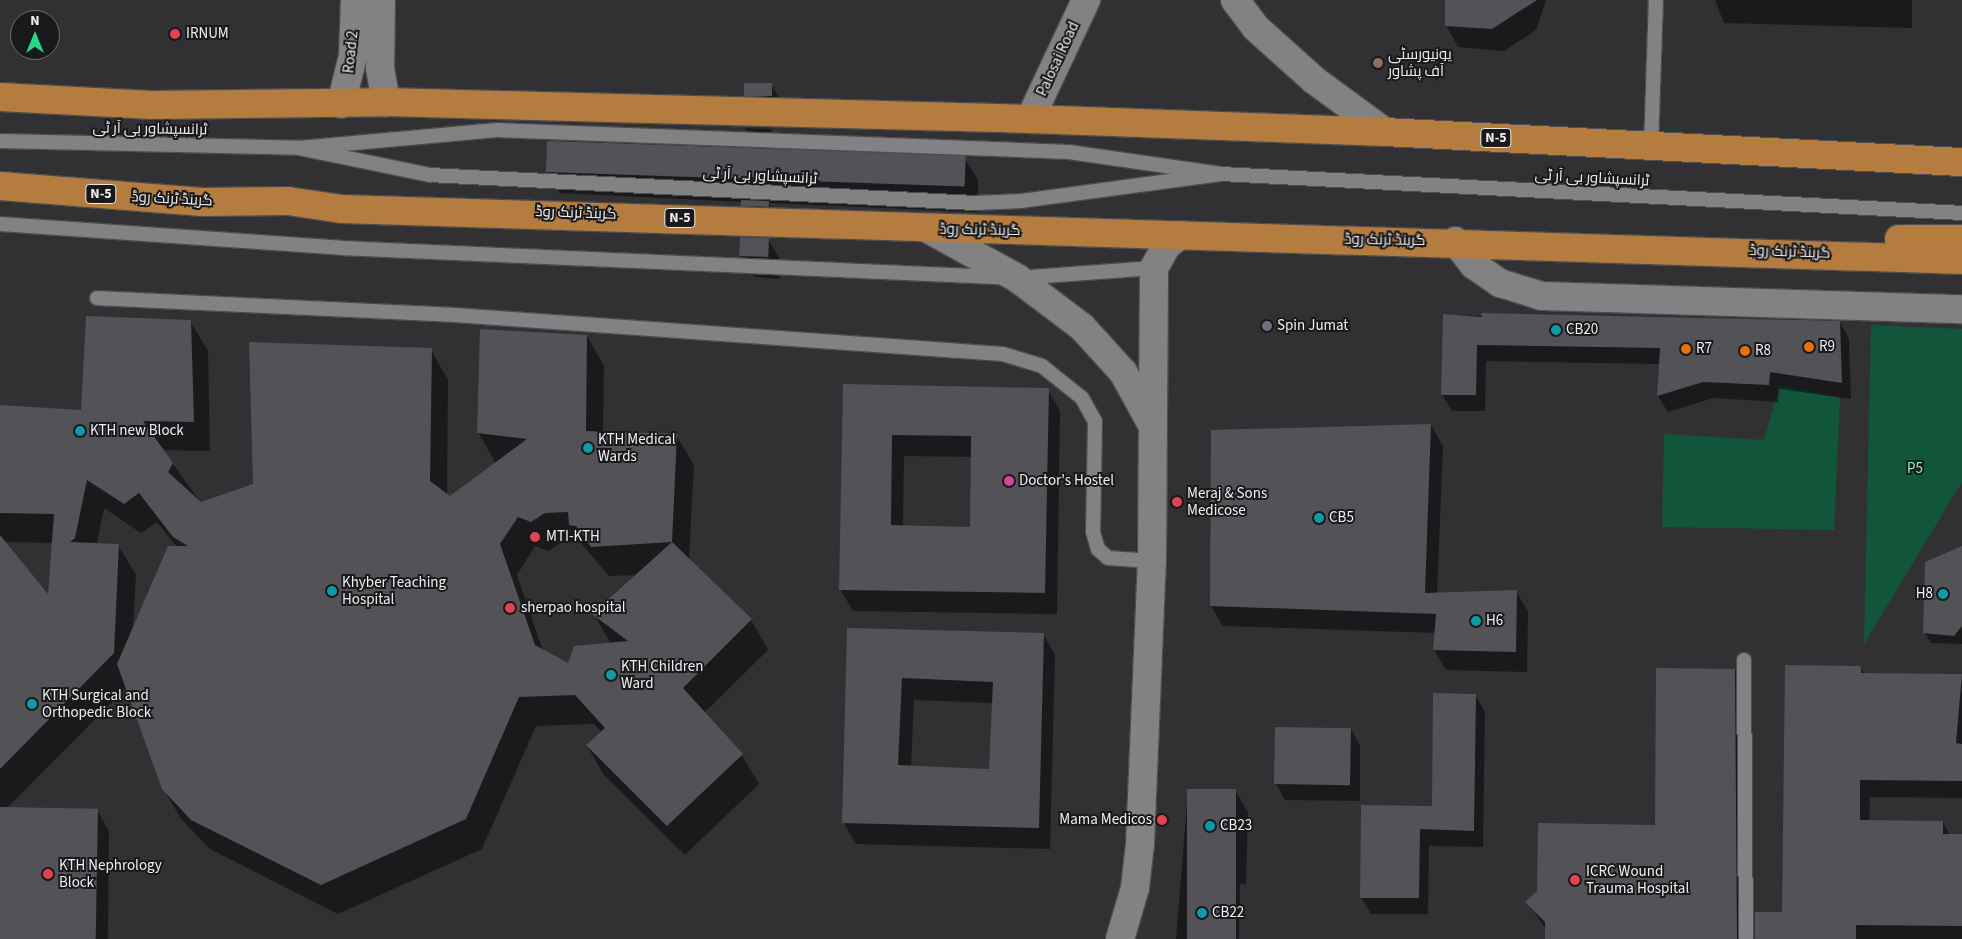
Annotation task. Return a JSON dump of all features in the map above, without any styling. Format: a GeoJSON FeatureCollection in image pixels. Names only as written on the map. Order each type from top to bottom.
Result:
{"type":"FeatureCollection","features":[{"type":"Feature","properties":{"kind":"highway","name":"N-5"},"geometry":{"type":"LineString","coordinates":[[0,97],[152,105],[386,102],[1030,119],[1385,132],[1651,148],[1962,162]]}},
{"type":"Feature","properties":{"kind":"highway","name":"گرینڈ ٹرنک روڈ"},"geometry":{"type":"LineString","coordinates":[[0,186],[202,202],[288,201],[342,209],[547,212],[928,229],[1455,241],[1837,253],[1962,260]]}},
{"type":"Feature","properties":{"kind":"highway"},"geometry":{"type":"LineString","coordinates":[[1837,253],[1887,239],[1962,239]]}},
{"type":"Feature","properties":{"kind":"street","name":"Road 2"},"geometry":{"type":"LineString","coordinates":[[341,104],[353,56],[355,0]]}},
{"type":"Feature","properties":{"kind":"street","name":"Road 2"},"geometry":{"type":"LineString","coordinates":[[381,0],[380,68],[386,102]]}},
{"type":"Feature","properties":{"kind":"street","name":"Palosai Road"},"geometry":{"type":"LineString","coordinates":[[1030,119],[1086,0]]}},
{"type":"Feature","properties":{"kind":"street"},"geometry":{"type":"LineString","coordinates":[[1235,0],[1256,27],[1314,80],[1385,132]]}},
{"type":"Feature","properties":{"kind":"street"},"geometry":{"type":"LineString","coordinates":[[928,229],[1017,278],[1082,327],[1117,366],[1154,429]]}},
{"type":"Feature","properties":{"kind":"street"},"geometry":{"type":"LineString","coordinates":[[1120,939],[1135,888],[1140,844],[1152,561],[1154,268],[1162,250],[1180,235]]}},
{"type":"Feature","properties":{"kind":"street"},"geometry":{"type":"LineString","coordinates":[[1455,241],[1474,265],[1500,283],[1542,296],[1962,309]]}},
{"type":"Feature","properties":{"kind":"lane"},"geometry":{"type":"LineString","coordinates":[[1651,148],[1656,0]]}},
{"type":"Feature","properties":{"kind":"lane","name":"ٹرانسپشاور بی آر ٹی"},"geometry":{"type":"LineString","coordinates":[[0,141],[299,148],[497,130],[1069,152],[1220,174],[1962,213]]}},
{"type":"Feature","properties":{"kind":"lane","name":"ٹرانسپشاور بی آر ٹی"},"geometry":{"type":"LineString","coordinates":[[299,148],[430,175],[975,202],[1022,201],[1220,174]]}},
{"type":"Feature","properties":{"kind":"lane"},"geometry":{"type":"LineString","coordinates":[[0,224],[341,248],[1017,278],[1154,268]]}},
{"type":"Feature","properties":{"kind":"lane"},"geometry":{"type":"LineString","coordinates":[[96,298],[456,315],[1003,354],[1042,366],[1082,398],[1095,420],[1093,532],[1098,549],[1108,558],[1152,561]]}},
{"type":"Feature","properties":{"kind":"lane"},"geometry":{"type":"LineString","coordinates":[[1744,660],[1746,939]]}},
{"type":"Feature","properties":{"kind":"green space","name":"P5"},"geometry":{"type":"Polygon","coordinates":[[[1871,325],[1962,329],[1962,482],[1864,644],[1871,325]]]}},
{"type":"Feature","properties":{"kind":"green space"},"geometry":{"type":"Polygon","coordinates":[[[1780,385],[1840,398],[1834,530],[1662,527],[1664,434],[1764,440],[1780,385]]]}},
{"type":"Feature","properties":{"kind":"building"},"geometry":{"type":"Polygon","coordinates":[[[1445,0],[1537,0],[1492,29],[1445,26],[1445,0]]]}},
{"type":"Feature","properties":{"kind":"building"},"geometry":{"type":"Polygon","coordinates":[[[744,83],[772,83],[772,96],[744,96],[744,83]]]}},
{"type":"Feature","properties":{"kind":"building"},"geometry":{"type":"Polygon","coordinates":[[[547,141],[966,156],[965,187],[546,172],[547,141]]]}},
{"type":"Feature","properties":{"kind":"building"},"geometry":{"type":"Polygon","coordinates":[[[741,200],[769,201],[769,207],[741,206],[741,200]]]}},
{"type":"Feature","properties":{"kind":"building"},"geometry":{"type":"Polygon","coordinates":[[[740,237],[769,238],[768,257],[739,256],[740,237]]]}},
{"type":"Feature","properties":{"kind":"building"},"geometry":{"type":"Polygon","coordinates":[[[1481,313],[1840,321],[1842,383],[1770,372],[1769,385],[1703,382],[1657,396],[1660,348],[1477,345],[1476,395],[1441,395],[1443,314],[1482,317],[1481,313]]]}},
{"type":"Feature","properties":{"kind":"building"},"geometry":{"type":"Polygon","coordinates":[[[86,316],[191,320],[194,422],[143,421],[173,463],[168,472],[201,502],[253,484],[249,342],[432,348],[430,481],[450,496],[527,439],[477,433],[480,329],[587,335],[586,431],[677,434],[672,542],[752,619],[683,688],[743,754],[667,826],[586,745],[605,728],[575,695],[519,697],[466,819],[321,885],[191,820],[162,789],[117,664],[168,546],[188,546],[173,537],[139,493],[124,504],[87,480],[75,538],[70,542],[119,544],[114,653],[0,769],[0,535],[48,594],[54,514],[0,513],[0,405],[81,410],[86,316]],[[568,512],[545,513],[531,522],[518,517],[500,544],[535,645],[568,663],[574,646],[628,641],[592,614],[672,542],[591,547],[576,526],[569,525],[568,512]]]}},
{"type":"Feature","properties":{"kind":"building","name":"Doctor's Hostel"},"geometry":{"type":"Polygon","coordinates":[[[843,384],[1049,388],[1045,593],[839,590],[843,384]],[[892,435],[891,525],[970,527],[971,436],[892,435]]]}},
{"type":"Feature","properties":{"kind":"building","name":"CB5"},"geometry":{"type":"Polygon","coordinates":[[[1431,424],[1425,593],[1517,590],[1516,652],[1433,650],[1436,614],[1210,606],[1211,430],[1431,424]]]}},
{"type":"Feature","properties":{"kind":"building","name":"H8"},"geometry":{"type":"Polygon","coordinates":[[[1962,546],[1962,626],[1954,636],[1923,633],[1925,562],[1962,546]]]}},
{"type":"Feature","properties":{"kind":"building"},"geometry":{"type":"Polygon","coordinates":[[[847,628],[1044,633],[1039,828],[842,823],[847,628]],[[902,678],[898,765],[989,769],[993,682],[902,678]]]}},
{"type":"Feature","properties":{"kind":"building"},"geometry":{"type":"Polygon","coordinates":[[[1785,665],[1861,666],[1861,673],[1962,674],[1956,743],[1962,744],[1962,781],[1860,780],[1860,820],[1943,821],[1943,834],[1962,834],[1962,926],[1856,925],[1856,939],[1755,939],[1755,912],[1782,912],[1785,665]]]}},
{"type":"Feature","properties":{"kind":"building"},"geometry":{"type":"Polygon","coordinates":[[[1656,668],[1735,669],[1737,939],[1545,939],[1545,922],[1525,902],[1537,891],[1538,823],[1655,825],[1656,668]]]}},
{"type":"Feature","properties":{"kind":"building"},"geometry":{"type":"Polygon","coordinates":[[[1433,693],[1476,694],[1474,831],[1420,829],[1419,898],[1360,898],[1361,805],[1432,806],[1433,693]]]}},
{"type":"Feature","properties":{"kind":"building"},"geometry":{"type":"Polygon","coordinates":[[[1275,727],[1351,728],[1350,785],[1274,784],[1275,727]]]}},
{"type":"Feature","properties":{"kind":"building"},"geometry":{"type":"Polygon","coordinates":[[[1187,789],[1236,789],[1236,939],[1187,939],[1187,789]]]}},
{"type":"Feature","properties":{"kind":"building","name":"KTH Nephrology Block"},"geometry":{"type":"Polygon","coordinates":[[[0,807],[98,809],[96,939],[0,939],[0,807]]]}},
{"type":"Feature","properties":{"kind":"place","name":"IRNUM"},"geometry":{"type":"Point","coordinates":[175,34]}},
{"type":"Feature","properties":{"kind":"place","name":"یونیورسٹی آف پشاور"},"geometry":{"type":"Point","coordinates":[1378,63]}},
{"type":"Feature","properties":{"kind":"place","name":"Spin Jumat"},"geometry":{"type":"Point","coordinates":[1267,326]}},
{"type":"Feature","properties":{"kind":"place","name":"CB20"},"geometry":{"type":"Point","coordinates":[1556,330]}},
{"type":"Feature","properties":{"kind":"place","name":"R9"},"geometry":{"type":"Point","coordinates":[1809,347]}},
{"type":"Feature","properties":{"kind":"place","name":"R7"},"geometry":{"type":"Point","coordinates":[1686,349]}},
{"type":"Feature","properties":{"kind":"place","name":"R8"},"geometry":{"type":"Point","coordinates":[1745,351]}},
{"type":"Feature","properties":{"kind":"place","name":"KTH new Block"},"geometry":{"type":"Point","coordinates":[80,431]}},
{"type":"Feature","properties":{"kind":"place","name":"KTH Medical Wards"},"geometry":{"type":"Point","coordinates":[588,448]}},
{"type":"Feature","properties":{"kind":"place","name":"Doctor's Hostel"},"geometry":{"type":"Point","coordinates":[1009,481]}},
{"type":"Feature","properties":{"kind":"place","name":"Meraj & Sons Medicose"},"geometry":{"type":"Point","coordinates":[1177,502]}},
{"type":"Feature","properties":{"kind":"place","name":"CB5"},"geometry":{"type":"Point","coordinates":[1319,518]}},
{"type":"Feature","properties":{"kind":"place","name":"MTI-KTH"},"geometry":{"type":"Point","coordinates":[535,537]}},
{"type":"Feature","properties":{"kind":"place","name":"Khyber Teaching Hospital"},"geometry":{"type":"Point","coordinates":[332,591]}},
{"type":"Feature","properties":{"kind":"place","name":"H8"},"geometry":{"type":"Point","coordinates":[1943,594]}},
{"type":"Feature","properties":{"kind":"place","name":"sherpao hospital"},"geometry":{"type":"Point","coordinates":[510,608]}},
{"type":"Feature","properties":{"kind":"place","name":"H6"},"geometry":{"type":"Point","coordinates":[1476,621]}},
{"type":"Feature","properties":{"kind":"place","name":"KTH Children Ward"},"geometry":{"type":"Point","coordinates":[611,675]}},
{"type":"Feature","properties":{"kind":"place","name":"KTH Surgical and Orthopedic Block"},"geometry":{"type":"Point","coordinates":[32,704]}},
{"type":"Feature","properties":{"kind":"place","name":"Mama Medicos"},"geometry":{"type":"Point","coordinates":[1162,820]}},
{"type":"Feature","properties":{"kind":"place","name":"CB23"},"geometry":{"type":"Point","coordinates":[1210,826]}},
{"type":"Feature","properties":{"kind":"place","name":"KTH Nephrology Block"},"geometry":{"type":"Point","coordinates":[48,874]}},
{"type":"Feature","properties":{"kind":"place","name":"ICRC Wound Trauma Hospital"},"geometry":{"type":"Point","coordinates":[1575,880]}},
{"type":"Feature","properties":{"kind":"place","name":"CB22"},"geometry":{"type":"Point","coordinates":[1202,913]}}]}
